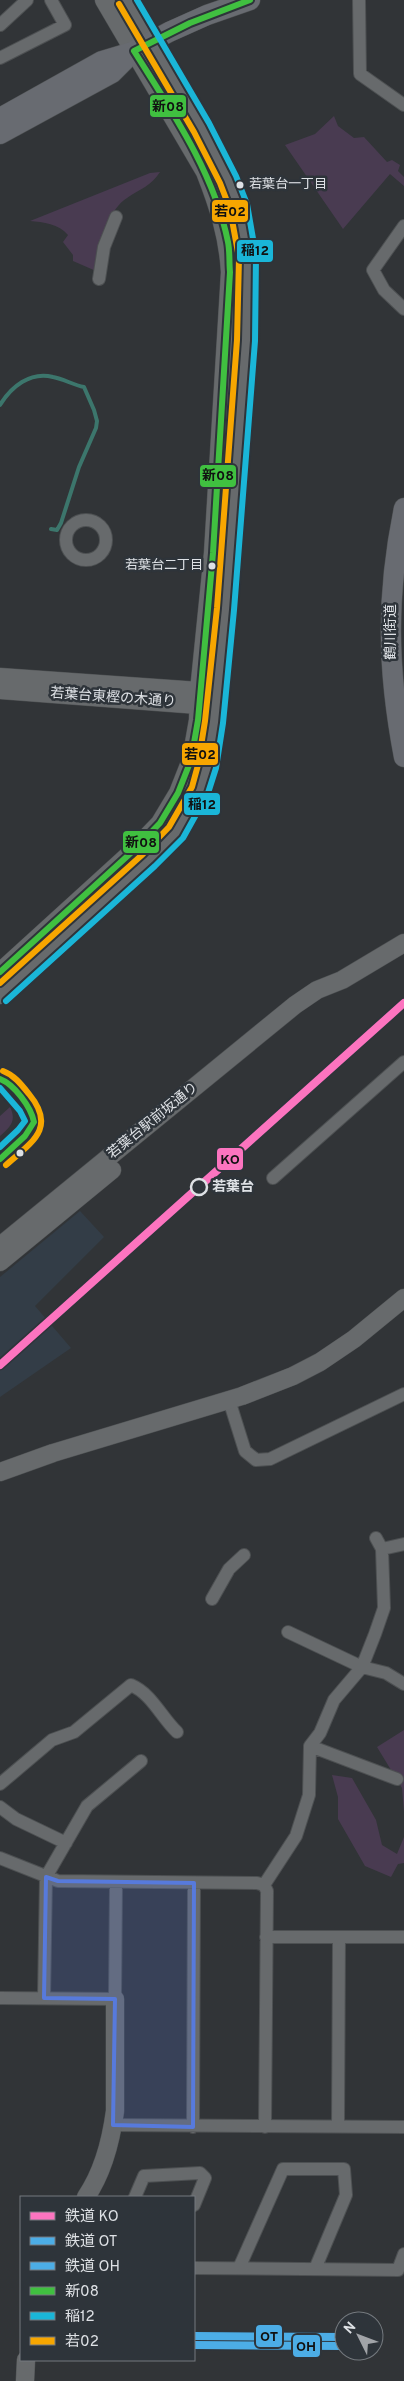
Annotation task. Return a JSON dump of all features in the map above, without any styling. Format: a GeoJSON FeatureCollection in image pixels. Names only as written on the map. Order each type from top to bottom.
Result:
{"type":"FeatureCollection","features":[{"type":"Feature","properties":{"kind":"main road"},"geometry":{"type":"LineString","coordinates":[[0,118],[102,61],[142,47],[207,15],[250,0]]}},
{"type":"Feature","properties":{"kind":"main road"},"geometry":{"type":"LineString","coordinates":[[0,134],[112,73],[142,47]]}},
{"type":"Feature","properties":{"kind":"main road","name":"鶴川街道"},"geometry":{"type":"LineString","coordinates":[[404,508],[398,539],[391,603],[391,669],[404,757]]}},
{"type":"Feature","properties":{"kind":"street"},"geometry":{"type":"LineString","coordinates":[[0,25],[27,0]]}},
{"type":"Feature","properties":{"kind":"street"},"geometry":{"type":"LineString","coordinates":[[0,58],[65,25],[51,0]]}},
{"type":"Feature","properties":{"kind":"street"},"geometry":{"type":"LineString","coordinates":[[0,995],[149,860],[176,832],[200,790],[207,767],[216,699],[242,379],[248,290],[247,259],[238,206],[221,166],[142,47],[104,0]]}},
{"type":"Feature","properties":{"kind":"street"},"geometry":{"type":"LineString","coordinates":[[0,972],[133,851],[160,823],[178,793],[191,760],[213,553],[230,272],[228,242],[217,202],[205,172],[142,47],[127,0]]}},
{"type":"Feature","properties":{"kind":"street"},"geometry":{"type":"LineString","coordinates":[[359,0],[360,74],[404,105]]}},
{"type":"Feature","properties":{"kind":"street"},"geometry":{"type":"LineString","coordinates":[[99,280],[104,247],[116,217]]}},
{"type":"Feature","properties":{"kind":"street"},"geometry":{"type":"LineString","coordinates":[[404,226],[373,270],[384,290],[404,309]]}},
{"type":"Feature","properties":{"kind":"street","name":"若葉台東樫の木通り"},"geometry":{"type":"LineString","coordinates":[[0,677],[199,698]]}},
{"type":"Feature","properties":{"kind":"street","name":"若葉台東樫の木通り"},"geometry":{"type":"LineString","coordinates":[[0,690],[216,699]]}},
{"type":"Feature","properties":{"kind":"street"},"geometry":{"type":"LineString","coordinates":[[342,980],[404,943]]}},
{"type":"Feature","properties":{"kind":"street","name":"若葉台駅前坂通り"},"geometry":{"type":"LineString","coordinates":[[0,1246],[307,997],[317,990],[342,980]]}},
{"type":"Feature","properties":{"kind":"street","name":"若葉台駅前坂通り"},"geometry":{"type":"LineString","coordinates":[[0,1262],[324,999],[342,980]]}},
{"type":"Feature","properties":{"kind":"street"},"geometry":{"type":"LineString","coordinates":[[273,1178],[404,1062]]}},
{"type":"Feature","properties":{"kind":"street"},"geometry":{"type":"LineString","coordinates":[[0,1472],[53,1453],[270,1386],[320,1362],[354,1339],[404,1298]]}},
{"type":"Feature","properties":{"kind":"street"},"geometry":{"type":"LineString","coordinates":[[229,1400],[245,1451],[256,1460],[270,1459],[404,1394]]}},
{"type":"Feature","properties":{"kind":"street"},"geometry":{"type":"LineString","coordinates":[[264,1885],[296,1836],[309,1795],[310,1746],[320,1733],[334,1700],[362,1667],[384,1608],[379,1543],[404,1544]]}},
{"type":"Feature","properties":{"kind":"street"},"geometry":{"type":"LineString","coordinates":[[212,1599],[229,1569],[244,1555]]}},
{"type":"Feature","properties":{"kind":"street"},"geometry":{"type":"LineString","coordinates":[[288,1632],[362,1667],[386,1673],[404,1684]]}},
{"type":"Feature","properties":{"kind":"street"},"geometry":{"type":"LineString","coordinates":[[0,1784],[52,1740],[74,1732],[131,1685],[144,1691],[166,1722],[177,1732]]}},
{"type":"Feature","properties":{"kind":"street"},"geometry":{"type":"LineString","coordinates":[[310,1746],[397,1779]]}},
{"type":"Feature","properties":{"kind":"street"},"geometry":{"type":"LineString","coordinates":[[44,1998],[46,1877],[87,1806],[140,1761]]}},
{"type":"Feature","properties":{"kind":"street"},"geometry":{"type":"LineString","coordinates":[[0,1807],[16,1819],[66,1843]]}},
{"type":"Feature","properties":{"kind":"street"},"geometry":{"type":"LineString","coordinates":[[0,1858],[58,1882],[257,1883],[264,1885],[267,1891],[264,2127]]}},
{"type":"Feature","properties":{"kind":"street"},"geometry":{"type":"LineString","coordinates":[[87,2196],[96,2182],[113,2125],[115,2110],[116,1883]]}},
{"type":"Feature","properties":{"kind":"street"},"geometry":{"type":"LineString","coordinates":[[193,2127],[194,1883]]}},
{"type":"Feature","properties":{"kind":"street"},"geometry":{"type":"LineString","coordinates":[[266,1937],[404,1937]]}},
{"type":"Feature","properties":{"kind":"street"},"geometry":{"type":"LineString","coordinates":[[338,2127],[339,1937]]}},
{"type":"Feature","properties":{"kind":"street"},"geometry":{"type":"LineString","coordinates":[[0,1998],[115,1999]]}},
{"type":"Feature","properties":{"kind":"street"},"geometry":{"type":"LineString","coordinates":[[113,2125],[404,2128]]}},
{"type":"Feature","properties":{"kind":"street"},"geometry":{"type":"LineString","coordinates":[[239,2268],[282,2168],[344,2169],[346,2195],[315,2269]]}},
{"type":"Feature","properties":{"kind":"street"},"geometry":{"type":"LineString","coordinates":[[135,2196],[144,2176],[200,2173],[205,2178],[195,2203]]}},
{"type":"Feature","properties":{"kind":"street"},"geometry":{"type":"LineString","coordinates":[[195,2268],[398,2270],[404,2254]]}},
{"type":"Feature","properties":{"kind":"street"},"geometry":{"type":"LineString","coordinates":[[25,2380],[26,2361]]}},
{"type":"Feature","properties":{"kind":"highlighted area"},"geometry":{"type":"Polygon","coordinates":[[[46,1877],[58,1881],[194,1883],[193,2127],[113,2125],[115,1999],[44,1998],[46,1877]]]}},
{"type":"Feature","properties":{"kind":"shaded area"},"geometry":{"type":"Polygon","coordinates":[[[334,116],[338,126],[354,138],[364,137],[387,162],[392,160],[400,165],[398,171],[404,177],[404,186],[390,174],[343,229],[285,145],[315,134],[334,116]]]}},
{"type":"Feature","properties":{"kind":"shaded area"},"geometry":{"type":"Polygon","coordinates":[[[160,172],[149,184],[120,204],[114,212],[105,231],[96,271],[73,261],[73,255],[63,242],[68,235],[64,231],[51,224],[30,221],[150,173],[160,172]]]}},
{"type":"Feature","properties":{"kind":"shaded area"},"geometry":{"type":"Polygon","coordinates":[[[10,1107],[13,1120],[7,1130],[0,1136],[0,1116],[10,1107]]]}},
{"type":"Feature","properties":{"kind":"shaded area"},"geometry":{"type":"Polygon","coordinates":[[[80,1211],[104,1237],[35,1306],[71,1348],[0,1397],[0,1277],[80,1211]]]}},
{"type":"Feature","properties":{"kind":"shaded area"},"geometry":{"type":"Polygon","coordinates":[[[404,1730],[404,1812],[402,1788],[377,1747],[404,1730]]]}},
{"type":"Feature","properties":{"kind":"shaded area"},"geometry":{"type":"Polygon","coordinates":[[[332,1775],[352,1778],[376,1820],[382,1845],[397,1854],[404,1837],[404,1863],[398,1864],[391,1877],[365,1866],[338,1819],[338,1797],[332,1775]]]}},
{"type":"Feature","properties":{"kind":"waterway"},"geometry":{"type":"LineString","coordinates":[[0,405],[4,398],[22,382],[29,378],[45,376],[84,387],[94,410],[97,421],[96,428],[79,467],[61,523],[57,530],[51,529]]}},
{"type":"Feature","properties":{"kind":"rail line","name":"KO"},"geometry":{"type":"LineString","coordinates":[[0,1365],[404,1003]]}},
{"type":"Feature","properties":{"kind":"rail line","name":"OT"},"geometry":{"type":"LineString","coordinates":[[195,2336],[334,2337]]}},
{"type":"Feature","properties":{"kind":"rail line","name":"OH"},"geometry":{"type":"LineString","coordinates":[[195,2345],[334,2346]]}},
{"type":"Feature","properties":{"kind":"transit line","name":"稲12"},"geometry":{"type":"LineString","coordinates":[[6,1001],[155,866],[183,838],[208,793],[216,768],[223,723],[234,610],[255,341],[256,256],[247,204],[236,176],[209,123],[137,0]]}},
{"type":"Feature","properties":{"kind":"transit line","name":"新08"},"geometry":{"type":"LineString","coordinates":[[0,972],[133,851],[160,823],[178,793],[191,760],[198,720],[213,553],[230,272],[229,250],[213,191],[202,166],[190,142],[134,51],[190,23],[250,0]]}},
{"type":"Feature","properties":{"kind":"transit line","name":"若02"},"geometry":{"type":"LineString","coordinates":[[0,983],[143,854],[169,827],[192,787],[198,765],[205,721],[217,608],[237,340],[239,258],[230,209],[220,183],[194,132],[119,4]]}},
{"type":"Feature","properties":{"kind":"transit line","name":"若02"},"geometry":{"type":"LineString","coordinates":[[3,1071],[14,1077],[29,1094],[41,1116],[38,1134],[6,1165]]}},
{"type":"Feature","properties":{"kind":"transit line","name":"新08"},"geometry":{"type":"LineString","coordinates":[[0,1079],[11,1086],[21,1097],[34,1122],[25,1136],[0,1159]]}},
{"type":"Feature","properties":{"kind":"transit line","name":"稲12"},"geometry":{"type":"LineString","coordinates":[[0,1088],[20,1111],[25,1121],[0,1147]]}},
{"type":"Feature","properties":{"kind":"place","name":"若葉台一丁目"},"geometry":{"type":"Point","coordinates":[240,185]}},
{"type":"Feature","properties":{"kind":"place","name":"若葉台二丁目"},"geometry":{"type":"Point","coordinates":[212,566]}},
{"type":"Feature","properties":{"kind":"place","name":"若葉台"},"geometry":{"type":"Point","coordinates":[199,1187]}}]}
